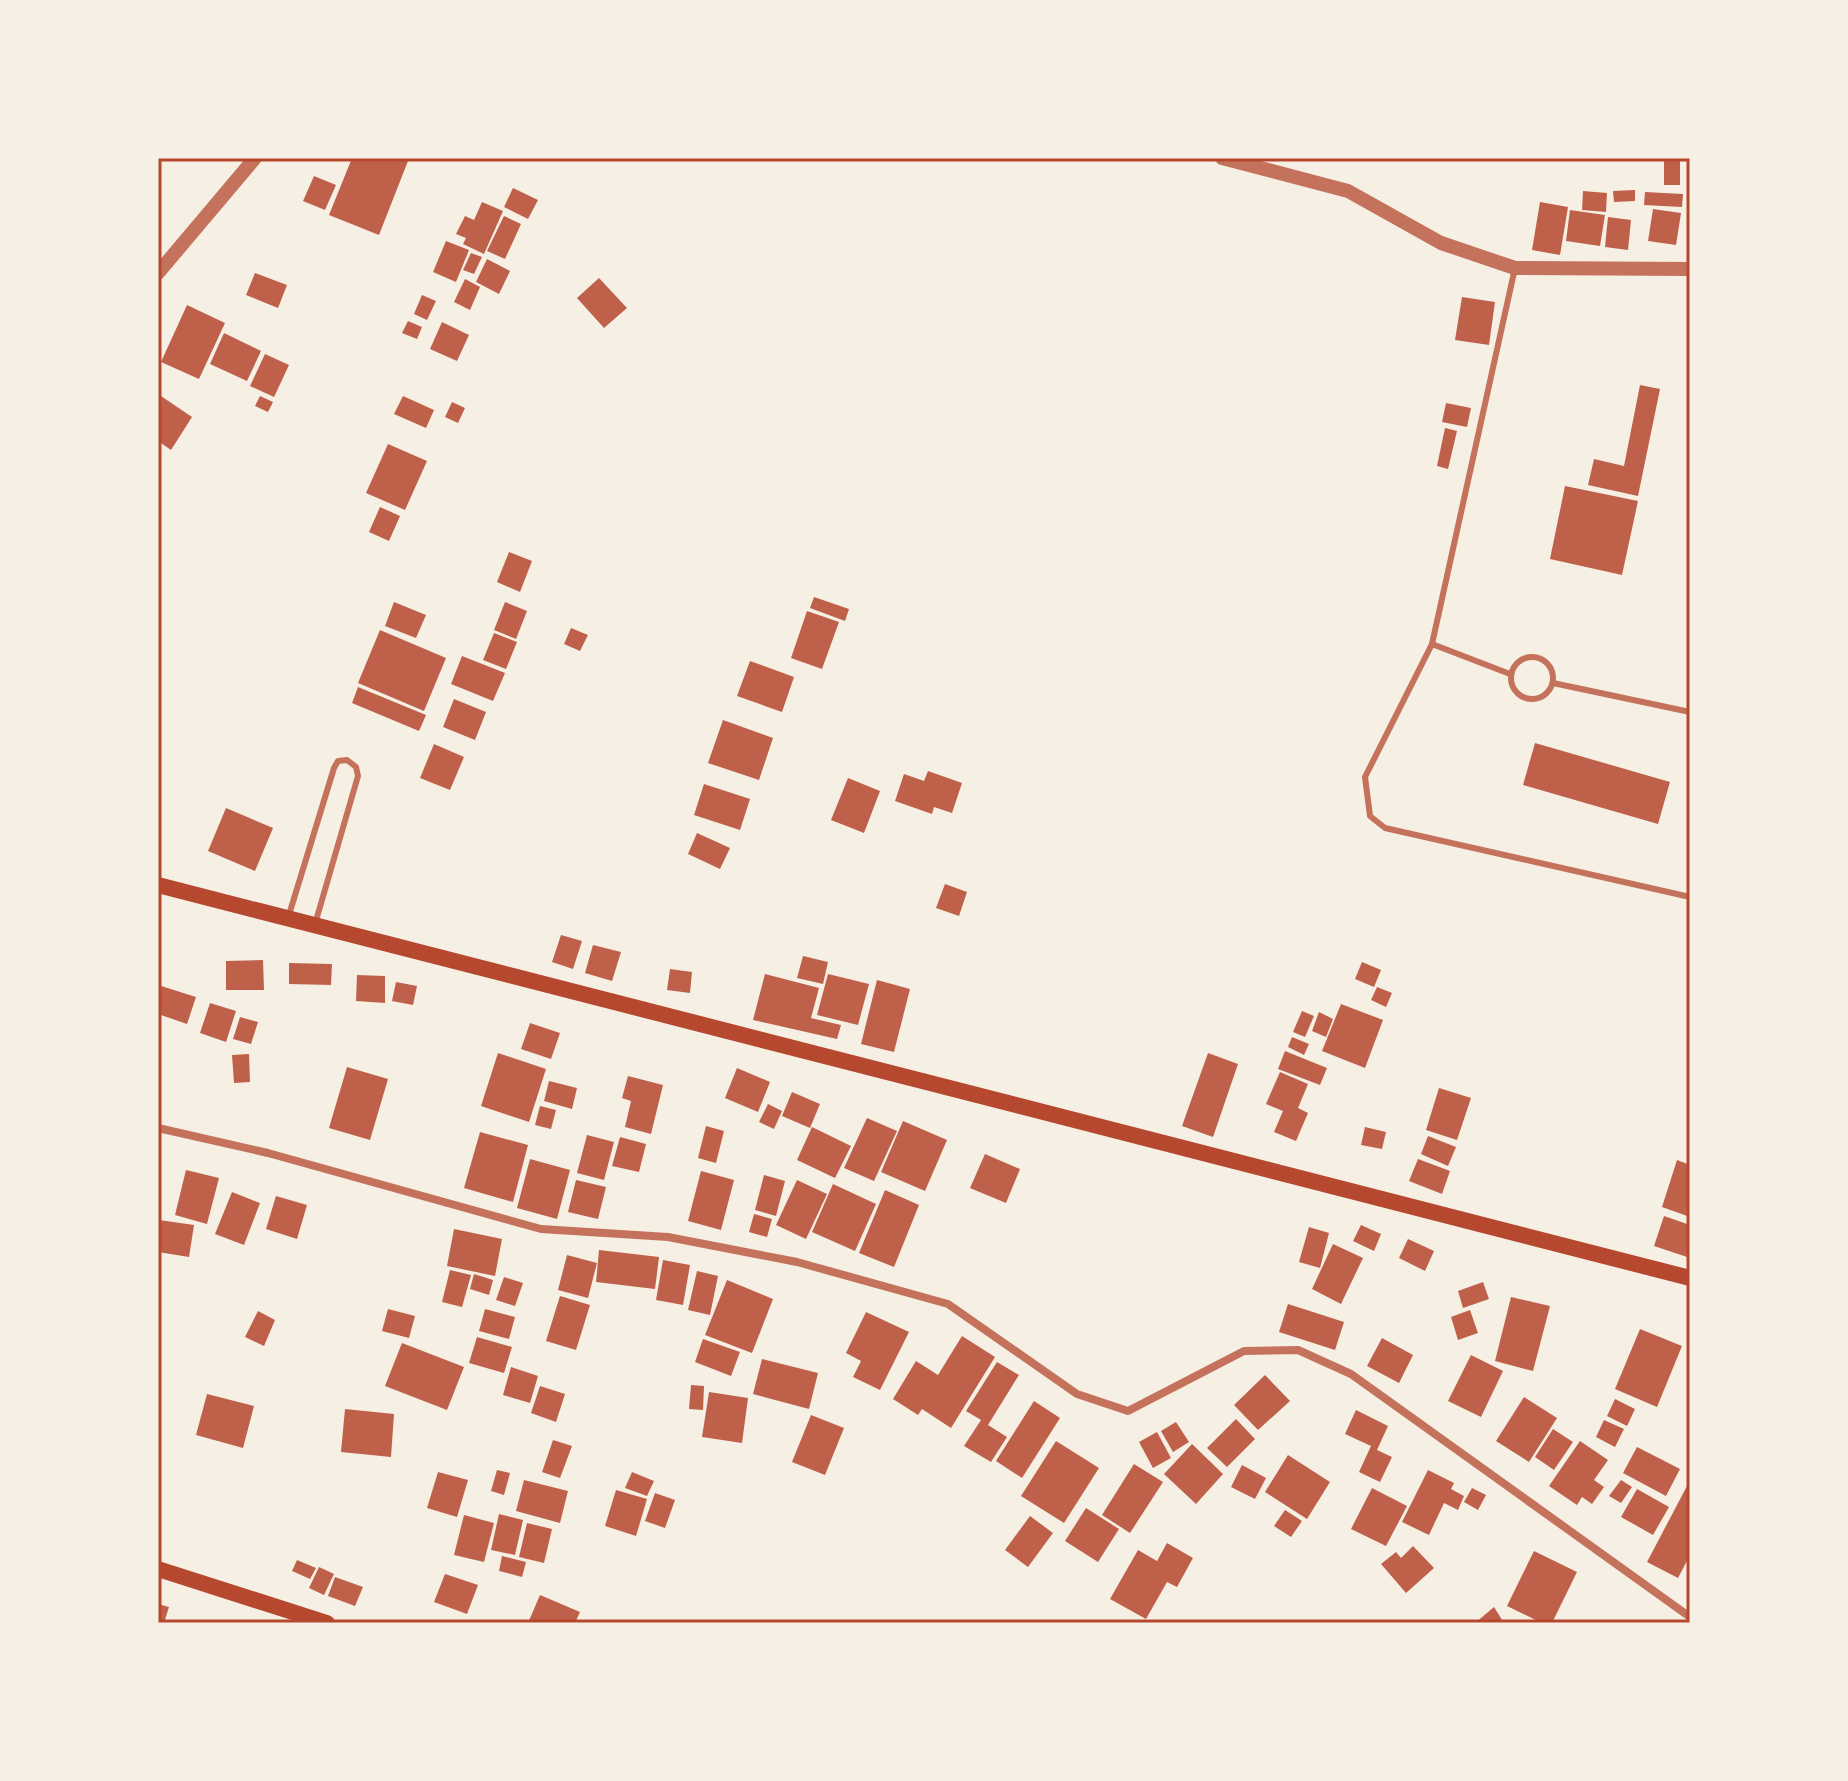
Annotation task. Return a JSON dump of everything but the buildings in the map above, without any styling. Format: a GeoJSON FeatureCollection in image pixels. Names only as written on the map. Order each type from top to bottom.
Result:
{"type":"FeatureCollection","features":[{"type":"Feature","properties":{"kind":"main road"},"geometry":{"type":"LineString","coordinates":[[158,885],[1690,1278]]}},
{"type":"Feature","properties":{"kind":"main road"},"geometry":{"type":"LineString","coordinates":[[158,1569],[327,1623]]}},
{"type":"Feature","properties":{"kind":"street"},"geometry":{"type":"LineString","coordinates":[[158,273],[255,158]]}},
{"type":"Feature","properties":{"kind":"street"},"geometry":{"type":"LineString","coordinates":[[1222,158],[1348,191],[1441,243],[1515,268],[1690,269]]}},
{"type":"Feature","properties":{"kind":"street"},"geometry":{"type":"LineString","coordinates":[[158,1128],[268,1153],[541,1229],[668,1237],[797,1262],[948,1304],[1077,1394],[1128,1411],[1244,1351],[1298,1350],[1351,1374],[1690,1617]]}},
{"type":"Feature","properties":{"kind":"lane"},"geometry":{"type":"LineString","coordinates":[[1515,268],[1432,644],[1365,777],[1370,816],[1385,828],[1690,897]]}},
{"type":"Feature","properties":{"kind":"lane"},"geometry":{"type":"LineString","coordinates":[[1432,644],[1510,674]]}},
{"type":"Feature","properties":{"kind":"lane"},"geometry":{"type":"LineString","coordinates":[[1529,657],[1542,659],[1552,669],[1553,683],[1547,694],[1534,700],[1521,698],[1512,688],[1510,674],[1516,662],[1529,657]]}},
{"type":"Feature","properties":{"kind":"lane"},"geometry":{"type":"LineString","coordinates":[[1553,683],[1690,712]]}},
{"type":"Feature","properties":{"kind":"lane"},"geometry":{"type":"LineString","coordinates":[[288,918],[334,768],[338,761],[347,760],[356,767],[358,776],[315,925]]}}]}
